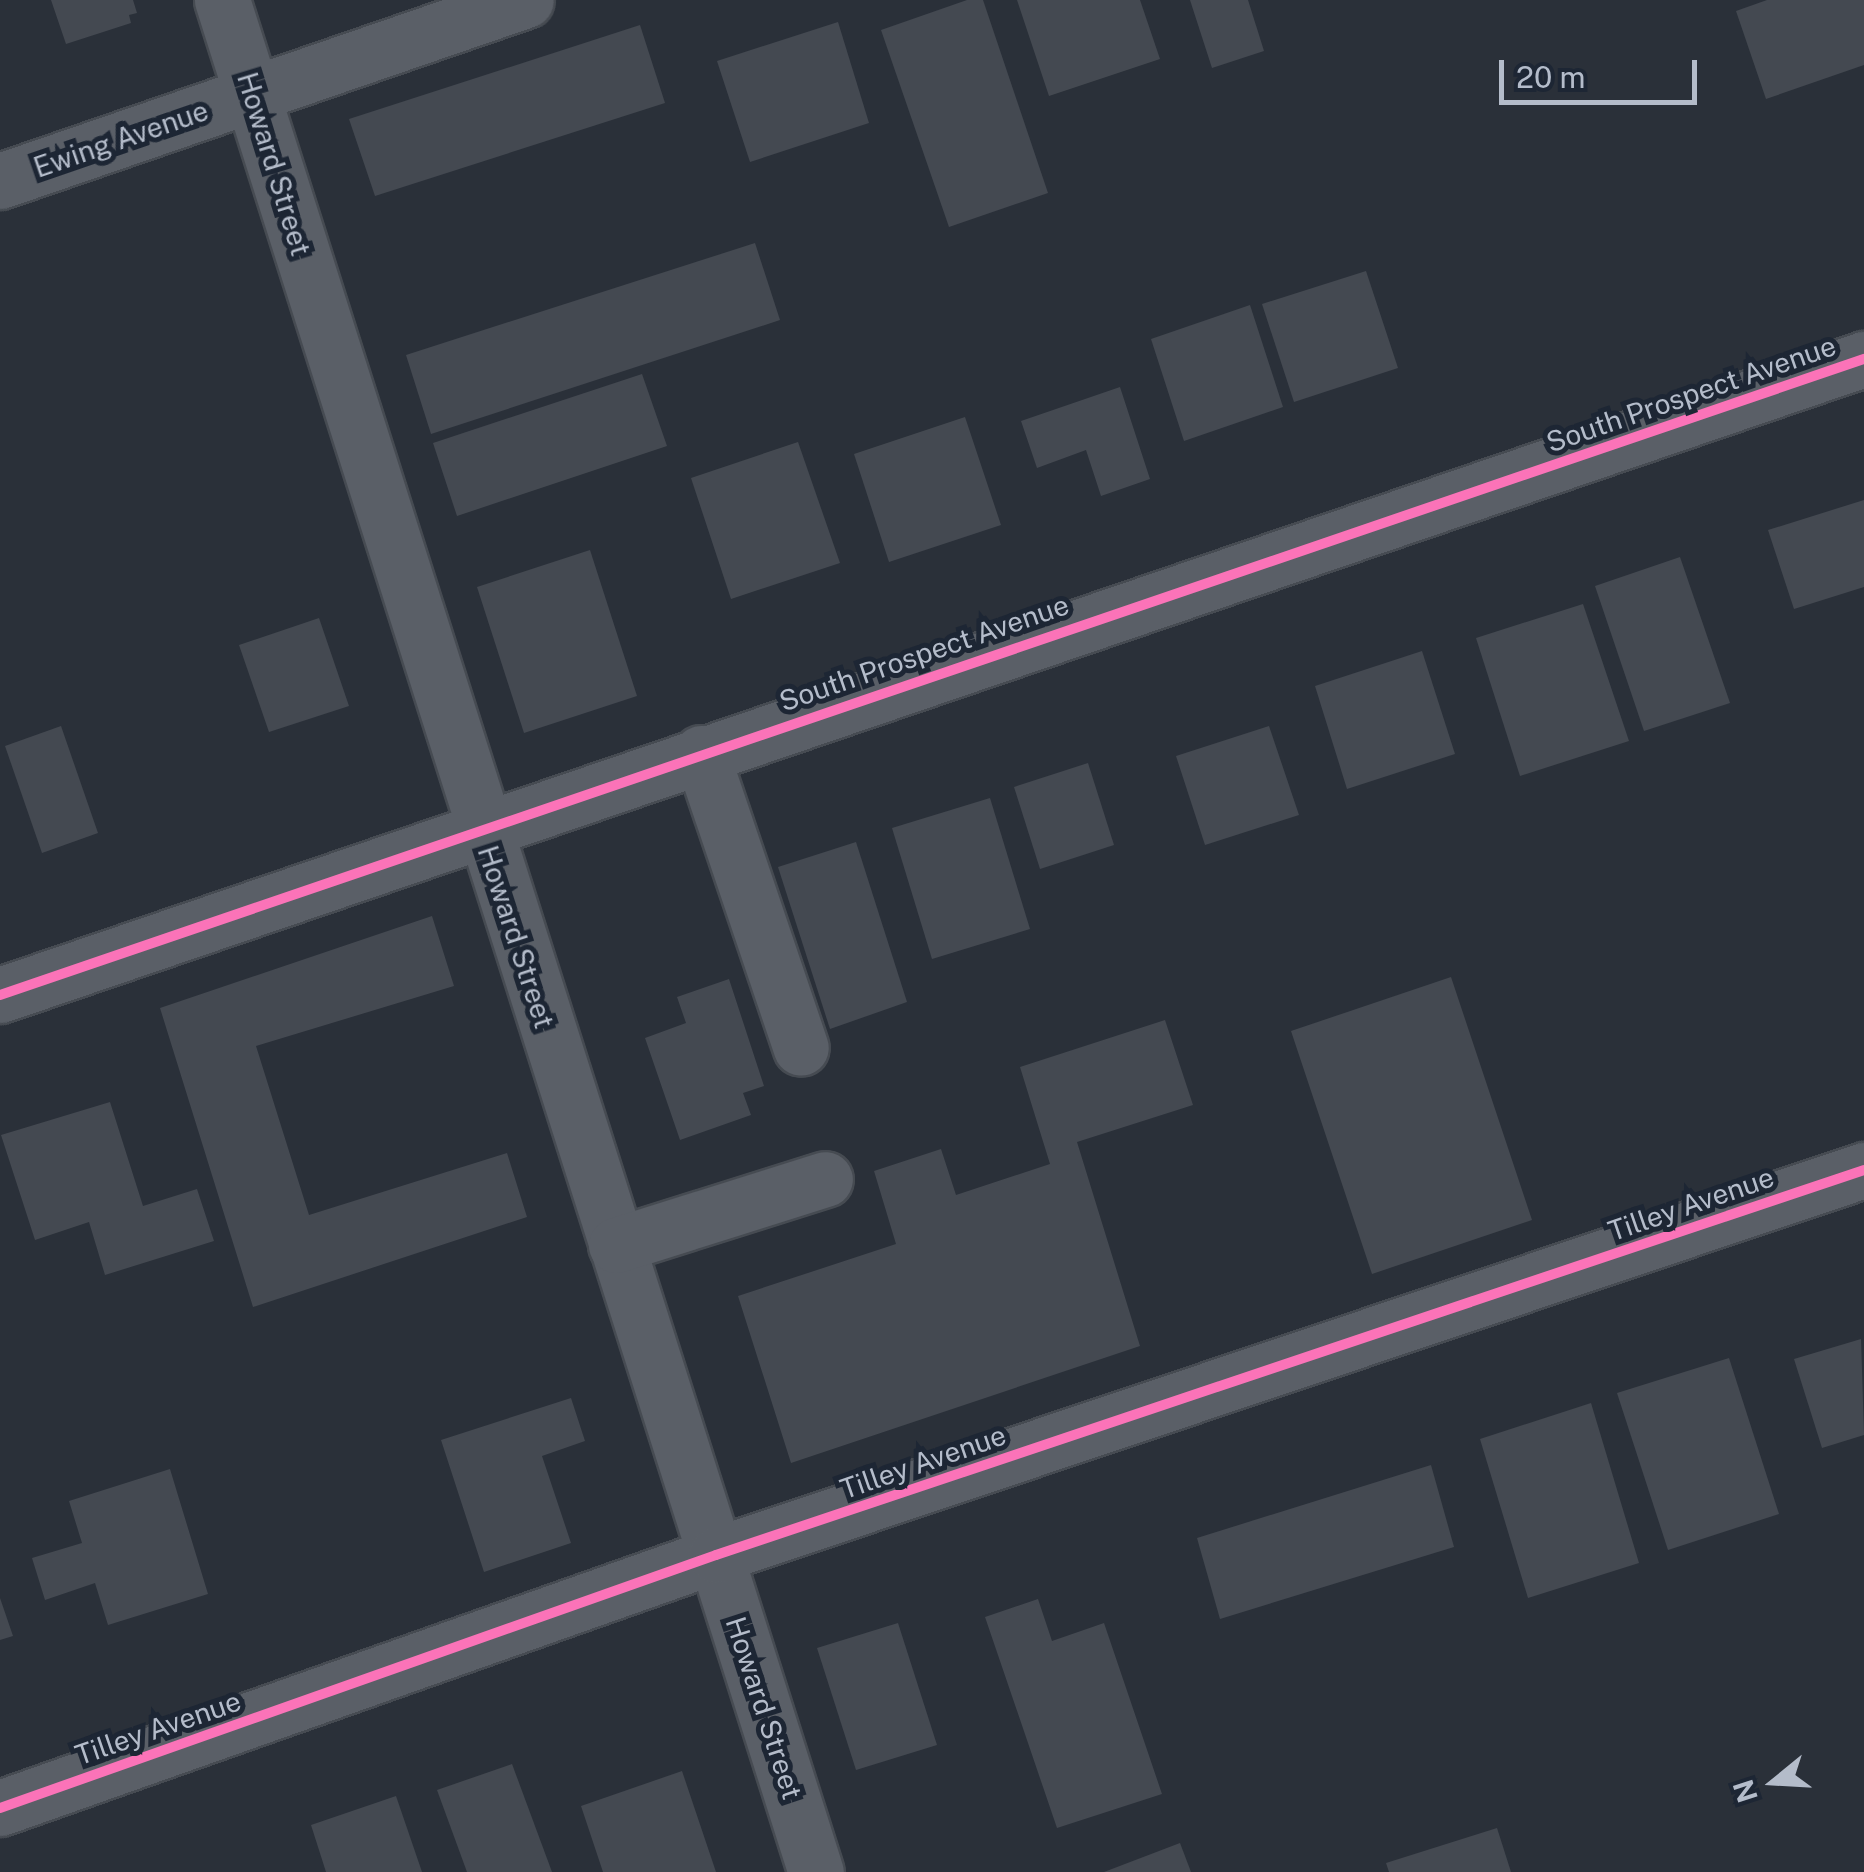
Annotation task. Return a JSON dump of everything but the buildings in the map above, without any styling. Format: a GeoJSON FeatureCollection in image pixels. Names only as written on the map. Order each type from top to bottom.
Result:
{"type":"FeatureCollection","features":[{"type":"Feature","properties":{"kind":"street","name":"Howard Street"},"geometry":{"type":"LineString","coordinates":[[222,0],[481,827],[816,1872]]}},
{"type":"Feature","properties":{"kind":"street","name":"Ewing Avenue"},"geometry":{"type":"LineString","coordinates":[[0,182],[526,0]]}},
{"type":"Feature","properties":{"kind":"street","name":"South Prospect Avenue"},"geometry":{"type":"LineString","coordinates":[[0,995],[481,827],[1864,359]]}},
{"type":"Feature","properties":{"kind":"street"},"geometry":{"type":"LineString","coordinates":[[701,752],[800,1048]]}},
{"type":"Feature","properties":{"kind":"street","name":"Tilley Avenue"},"geometry":{"type":"LineString","coordinates":[[0,1808],[716,1555],[1864,1170]]}},
{"type":"Feature","properties":{"kind":"street"},"geometry":{"type":"LineString","coordinates":[[616,1245],[825,1179]]}},
{"type":"Feature","properties":{"kind":"cycle path"},"geometry":{"type":"LineString","coordinates":[[0,995],[1864,359]]}},
{"type":"Feature","properties":{"kind":"cycle path"},"geometry":{"type":"LineString","coordinates":[[0,1808],[716,1555],[1864,1170]]}}]}
